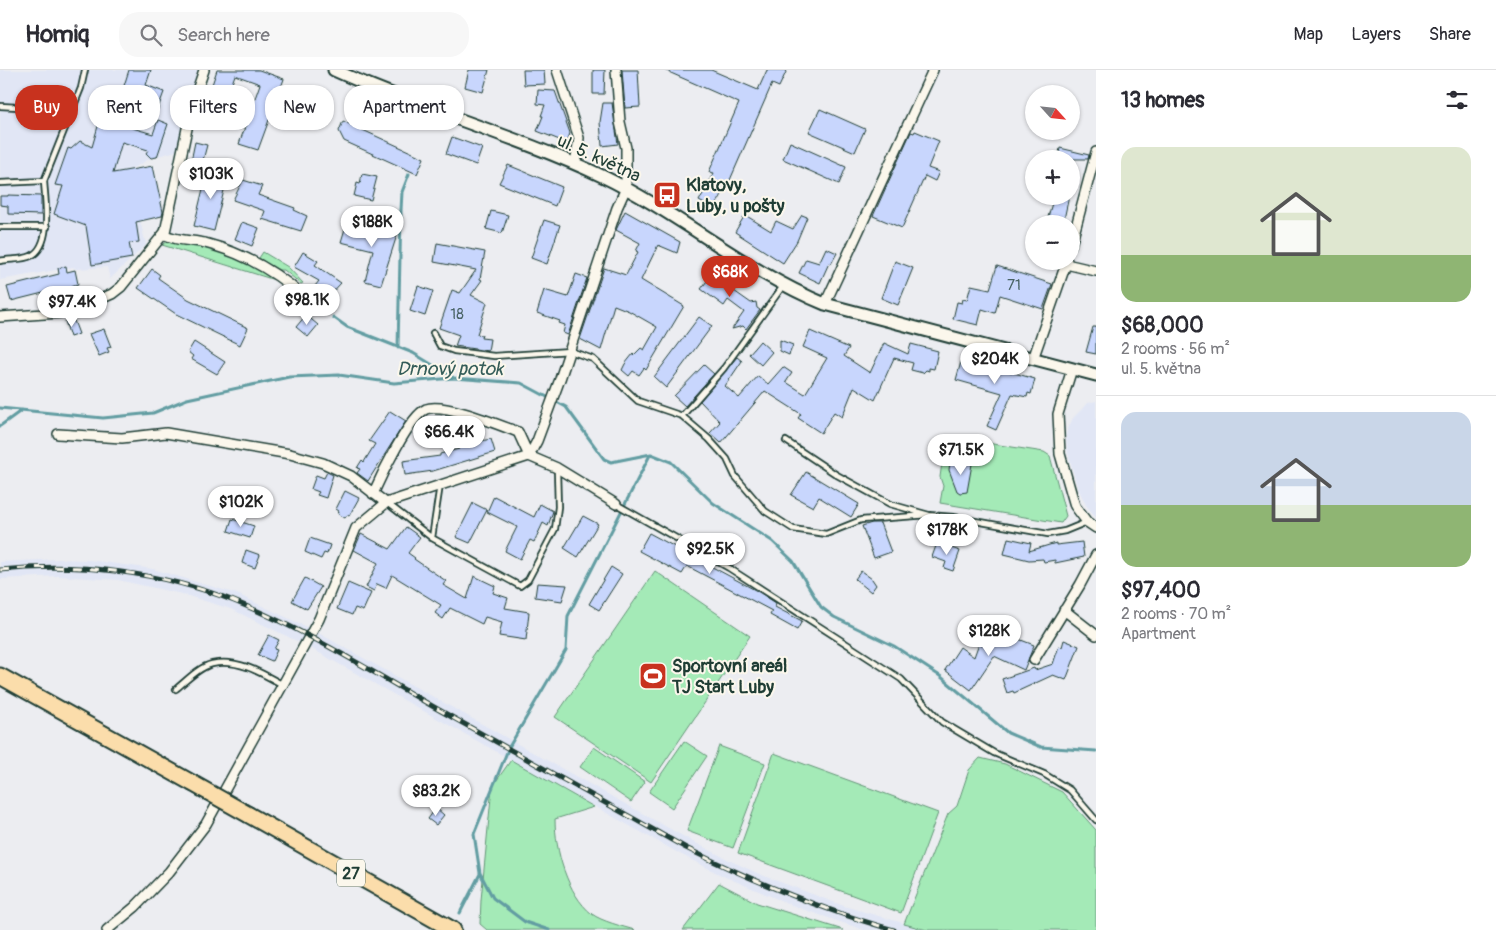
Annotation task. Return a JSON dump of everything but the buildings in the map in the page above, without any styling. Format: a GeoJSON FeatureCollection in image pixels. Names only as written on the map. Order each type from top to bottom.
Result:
{"type":"FeatureCollection","features":[{"type":"Feature","properties":{"kind":"main road","name":"27"},"geometry":{"type":"LineString","coordinates":[[0,676],[453,930]]}},
{"type":"Feature","properties":{"kind":"street"},"geometry":{"type":"LineString","coordinates":[[0,317],[59,313],[96,301],[112,294],[121,287],[164,234],[168,222],[179,156],[192,105],[204,70]]}},
{"type":"Feature","properties":{"kind":"street","name":"ul. 5. května"},"geometry":{"type":"LineString","coordinates":[[334,70],[358,81],[575,164],[626,188],[784,285],[825,304],[1096,376]]}},
{"type":"Feature","properties":{"kind":"street"},"geometry":{"type":"LineString","coordinates":[[557,70],[579,138],[575,164]]}},
{"type":"Feature","properties":{"kind":"street"},"geometry":{"type":"LineString","coordinates":[[528,456],[546,418],[617,208],[626,188],[626,148],[620,122],[616,70]]}},
{"type":"Feature","properties":{"kind":"street"},"geometry":{"type":"LineString","coordinates":[[825,304],[933,70]]}},
{"type":"Feature","properties":{"kind":"street"},"geometry":{"type":"LineString","coordinates":[[1079,215],[1096,152]]}},
{"type":"Feature","properties":{"kind":"street"},"geometry":{"type":"LineString","coordinates":[[164,234],[170,237],[216,246],[247,258],[278,275],[303,296]]}},
{"type":"Feature","properties":{"kind":"street"},"geometry":{"type":"LineString","coordinates":[[1080,266],[1096,271]]}},
{"type":"Feature","properties":{"kind":"street"},"geometry":{"type":"LineString","coordinates":[[1033,359],[1064,270]]}},
{"type":"Feature","properties":{"kind":"street"},"geometry":{"type":"LineString","coordinates":[[1072,369],[1058,414],[1060,454],[1075,506],[1087,522],[1096,528]]}},
{"type":"Feature","properties":{"kind":"street"},"geometry":{"type":"LineString","coordinates":[[373,494],[399,444],[413,422],[425,410],[441,407],[518,432],[528,456]]}},
{"type":"Feature","properties":{"kind":"street"},"geometry":{"type":"LineString","coordinates":[[58,434],[122,438],[166,434],[290,454],[323,463],[351,476],[386,503]]}},
{"type":"Feature","properties":{"kind":"street"},"geometry":{"type":"LineString","coordinates":[[107,930],[152,891],[196,838],[223,795],[319,619],[356,528],[386,503],[528,456],[557,468],[616,504]]}},
{"type":"Feature","properties":{"kind":"street"},"geometry":{"type":"LineString","coordinates":[[1034,660],[1096,555]]}},
{"type":"Feature","properties":{"kind":"street"},"geometry":{"type":"LineString","coordinates":[[1064,610],[1096,635]]}},
{"type":"Feature","properties":{"kind":"lane"},"geometry":{"type":"LineString","coordinates":[[78,93],[86,70]]}},
{"type":"Feature","properties":{"kind":"lane"},"geometry":{"type":"LineString","coordinates":[[0,106],[15,107]]}},
{"type":"Feature","properties":{"kind":"lane"},"geometry":{"type":"LineString","coordinates":[[0,261],[32,256],[39,248],[47,227],[44,181],[64,130]]}},
{"type":"Feature","properties":{"kind":"lane"},"geometry":{"type":"LineString","coordinates":[[0,183],[44,181]]}},
{"type":"Feature","properties":{"kind":"lane"},"geometry":{"type":"LineString","coordinates":[[0,227],[47,227]]}},
{"type":"Feature","properties":{"kind":"lane"},"geometry":{"type":"LineString","coordinates":[[682,416],[724,368],[784,285]]}},
{"type":"Feature","properties":{"kind":"lane"},"geometry":{"type":"LineString","coordinates":[[433,333],[440,346],[454,351],[510,356],[570,351],[593,359],[638,401],[682,416],[709,439],[727,459],[735,476],[765,511],[793,529],[826,534],[861,520],[929,515],[953,517],[1048,534],[1065,531],[1087,522]]}},
{"type":"Feature","properties":{"kind":"lane"},"geometry":{"type":"LineString","coordinates":[[786,441],[837,475],[890,504],[929,515]]}},
{"type":"Feature","properties":{"kind":"lane"},"geometry":{"type":"LineString","coordinates":[[386,503],[432,538],[520,586],[528,580],[555,529],[558,507],[557,468]]}},
{"type":"Feature","properties":{"kind":"lane"},"geometry":{"type":"LineString","coordinates":[[432,538],[440,484]]}},
{"type":"Feature","properties":{"kind":"lane"},"geometry":{"type":"LineString","coordinates":[[616,504],[729,568],[901,678],[942,722],[994,753],[1044,774],[1070,790],[1096,820]]}},
{"type":"Feature","properties":{"kind":"lane"},"geometry":{"type":"LineString","coordinates":[[176,689],[195,673],[211,664],[238,664],[252,668],[283,685]]}},
{"type":"Feature","properties":{"kind":"shaded area"},"geometry":{"type":"Polygon","coordinates":[[[0,70],[199,70],[194,85],[170,85],[170,130],[181,130],[176,151],[151,158],[128,171],[146,245],[110,279],[107,267],[76,269],[73,267],[0,280],[0,70]]]}},
{"type":"Feature","properties":{"kind":"shaded area"},"geometry":{"type":"Polygon","coordinates":[[[1096,401],[1096,518],[1086,505],[1077,486],[1067,449],[1066,433],[1073,418],[1088,403],[1096,401]]]}},
{"type":"Feature","properties":{"kind":"shaded area"},"geometry":{"type":"Polygon","coordinates":[[[58,559],[89,560],[153,569],[237,594],[313,630],[731,861],[764,876],[844,906],[927,930],[864,930],[799,908],[723,876],[305,645],[231,609],[182,594],[118,580],[58,576],[0,579],[0,562],[58,559]]]}},
{"type":"Feature","properties":{"kind":"green space"},"geometry":{"type":"Polygon","coordinates":[[[167,242],[197,246],[226,254],[253,266],[278,281],[162,245],[167,242]]]}},
{"type":"Feature","properties":{"kind":"green space"},"geometry":{"type":"Polygon","coordinates":[[[263,252],[288,267],[303,283],[301,284],[284,270],[279,270],[259,258],[263,252]]]}},
{"type":"Feature","properties":{"kind":"green space"},"geometry":{"type":"Polygon","coordinates":[[[961,439],[1044,452],[1050,456],[1066,516],[1061,523],[940,503],[943,486],[940,477],[943,456],[951,446],[961,439]]]}},
{"type":"Feature","properties":{"kind":"green space","name":"Sportovní areál TJ Start Luby"},"geometry":{"type":"Polygon","coordinates":[[[655,571],[750,636],[651,782],[555,717],[655,571]]]}},
{"type":"Feature","properties":{"kind":"green space"},"geometry":{"type":"Polygon","coordinates":[[[684,741],[707,756],[672,808],[649,792],[684,741]]]}},
{"type":"Feature","properties":{"kind":"green space"},"geometry":{"type":"Polygon","coordinates":[[[719,746],[765,763],[733,848],[687,831],[719,746]]]}},
{"type":"Feature","properties":{"kind":"green space"},"geometry":{"type":"Polygon","coordinates":[[[594,747],[645,782],[631,802],[580,767],[594,747]]]}},
{"type":"Feature","properties":{"kind":"green space"},"geometry":{"type":"Polygon","coordinates":[[[774,753],[938,813],[901,913],[738,853],[774,753]]]}},
{"type":"Feature","properties":{"kind":"green space"},"geometry":{"type":"Polygon","coordinates":[[[980,758],[1005,764],[1062,792],[1096,830],[1096,930],[927,930],[904,924],[948,814],[957,806],[969,770],[980,758]]]}},
{"type":"Feature","properties":{"kind":"green space"},"geometry":{"type":"Polygon","coordinates":[[[511,760],[594,807],[555,819],[557,844],[564,871],[576,895],[592,914],[635,930],[487,930],[480,924],[492,787],[511,760]]]}},
{"type":"Feature","properties":{"kind":"green space"},"geometry":{"type":"Polygon","coordinates":[[[719,883],[757,903],[843,930],[683,930],[719,883]]]}},
{"type":"Feature","properties":{"kind":"waterway"},"geometry":{"type":"LineString","coordinates":[[398,348],[402,192],[409,174]]}},
{"type":"Feature","properties":{"kind":"waterway"},"geometry":{"type":"LineString","coordinates":[[333,317],[347,327],[413,353],[454,378]]}},
{"type":"Feature","properties":{"kind":"waterway","name":"Drnový potok"},"geometry":{"type":"LineString","coordinates":[[0,408],[103,418],[153,413],[187,399],[289,377],[339,375],[394,383],[454,378],[521,383],[566,407],[604,459],[611,462],[651,454],[671,462],[713,503],[772,541],[793,561],[821,607],[834,617],[894,646],[940,676],[1008,733],[1041,747],[1096,751]]}},
{"type":"Feature","properties":{"kind":"waterway"},"geometry":{"type":"LineString","coordinates":[[0,426],[22,410]]}},
{"type":"Feature","properties":{"kind":"waterway"},"geometry":{"type":"LineString","coordinates":[[549,930],[525,922],[493,898],[480,873],[474,834],[509,747],[566,650],[568,616],[650,455]]}},
{"type":"Feature","properties":{"kind":"waterway"},"geometry":{"type":"LineString","coordinates":[[460,913],[480,874]]}},
{"type":"Feature","properties":{"kind":"railway"},"geometry":{"type":"LineString","coordinates":[[0,570],[60,567],[119,572],[149,576],[178,583],[234,601],[261,612],[339,653],[686,848],[788,894],[894,930]]}},
{"type":"Feature","properties":{"kind":"place","name":"Klatovy, Luby, u pošty"},"geometry":{"type":"Point","coordinates":[667,195]}},
{"type":"Feature","properties":{"kind":"place","name":"Sportovní areál TJ Start Luby"},"geometry":{"type":"Point","coordinates":[653,676]}}]}
